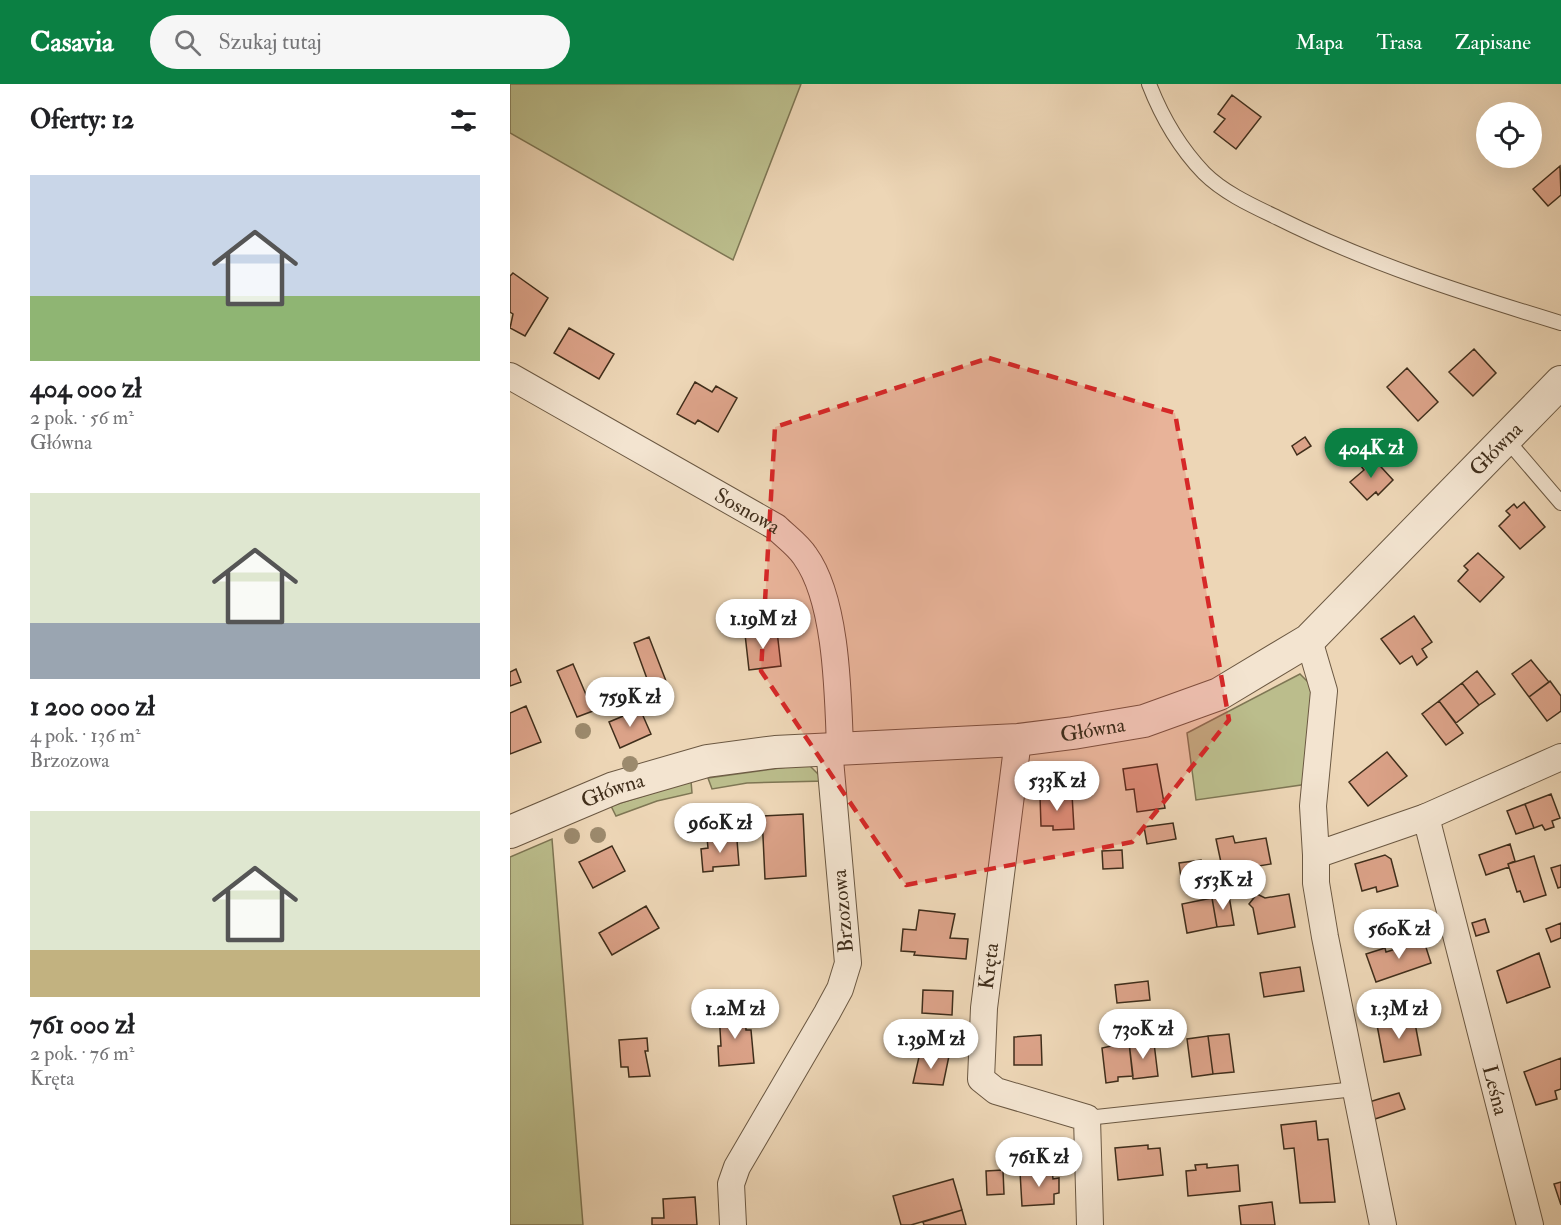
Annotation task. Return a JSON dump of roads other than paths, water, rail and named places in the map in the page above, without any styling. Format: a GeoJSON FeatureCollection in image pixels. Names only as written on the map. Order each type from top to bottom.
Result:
{"type":"FeatureCollection","features":[{"type":"Feature","properties":{"kind":"street","name":"Sosnowa"},"geometry":{"type":"LineString","coordinates":[[510,376],[776,527],[805,555],[820,583],[830,625],[835,748]]}},
{"type":"Feature","properties":{"kind":"street","name":"Główna"},"geometry":{"type":"LineString","coordinates":[[510,832],[614,788],[707,761],[835,748],[1018,740],[1144,720],[1220,694],[1309,640],[1507,440],[1561,382]]}},
{"type":"Feature","properties":{"kind":"street"},"geometry":{"type":"LineString","coordinates":[[1309,640],[1324,691],[1313,806],[1316,883],[1354,1089],[1383,1225]]}},
{"type":"Feature","properties":{"kind":"street","name":"Kręta"},"geometry":{"type":"LineString","coordinates":[[1018,740],[989,964],[981,1078],[996,1091],[1087,1118]]}},
{"type":"Feature","properties":{"kind":"street","name":"Brzozowa"},"geometry":{"type":"LineString","coordinates":[[733,1225],[731,1184],[737,1167],[840,989],[848,963],[835,748]]}},
{"type":"Feature","properties":{"kind":"street"},"geometry":{"type":"LineString","coordinates":[[1316,855],[1425,817],[1561,757]]}},
{"type":"Feature","properties":{"kind":"street","name":"Leśna"},"geometry":{"type":"LineString","coordinates":[[1425,817],[1530,1225]]}},
{"type":"Feature","properties":{"kind":"street"},"geometry":{"type":"LineString","coordinates":[[1087,1118],[1090,1225]]}},
{"type":"Feature","properties":{"kind":"lane"},"geometry":{"type":"LineString","coordinates":[[1149,84],[1177,138],[1204,174],[1241,199],[1306,232],[1459,292],[1561,323]]}},
{"type":"Feature","properties":{"kind":"lane"},"geometry":{"type":"LineString","coordinates":[[1507,440],[1561,503]]}},
{"type":"Feature","properties":{"kind":"lane"},"geometry":{"type":"LineString","coordinates":[[1087,1118],[1354,1089]]}}]}
